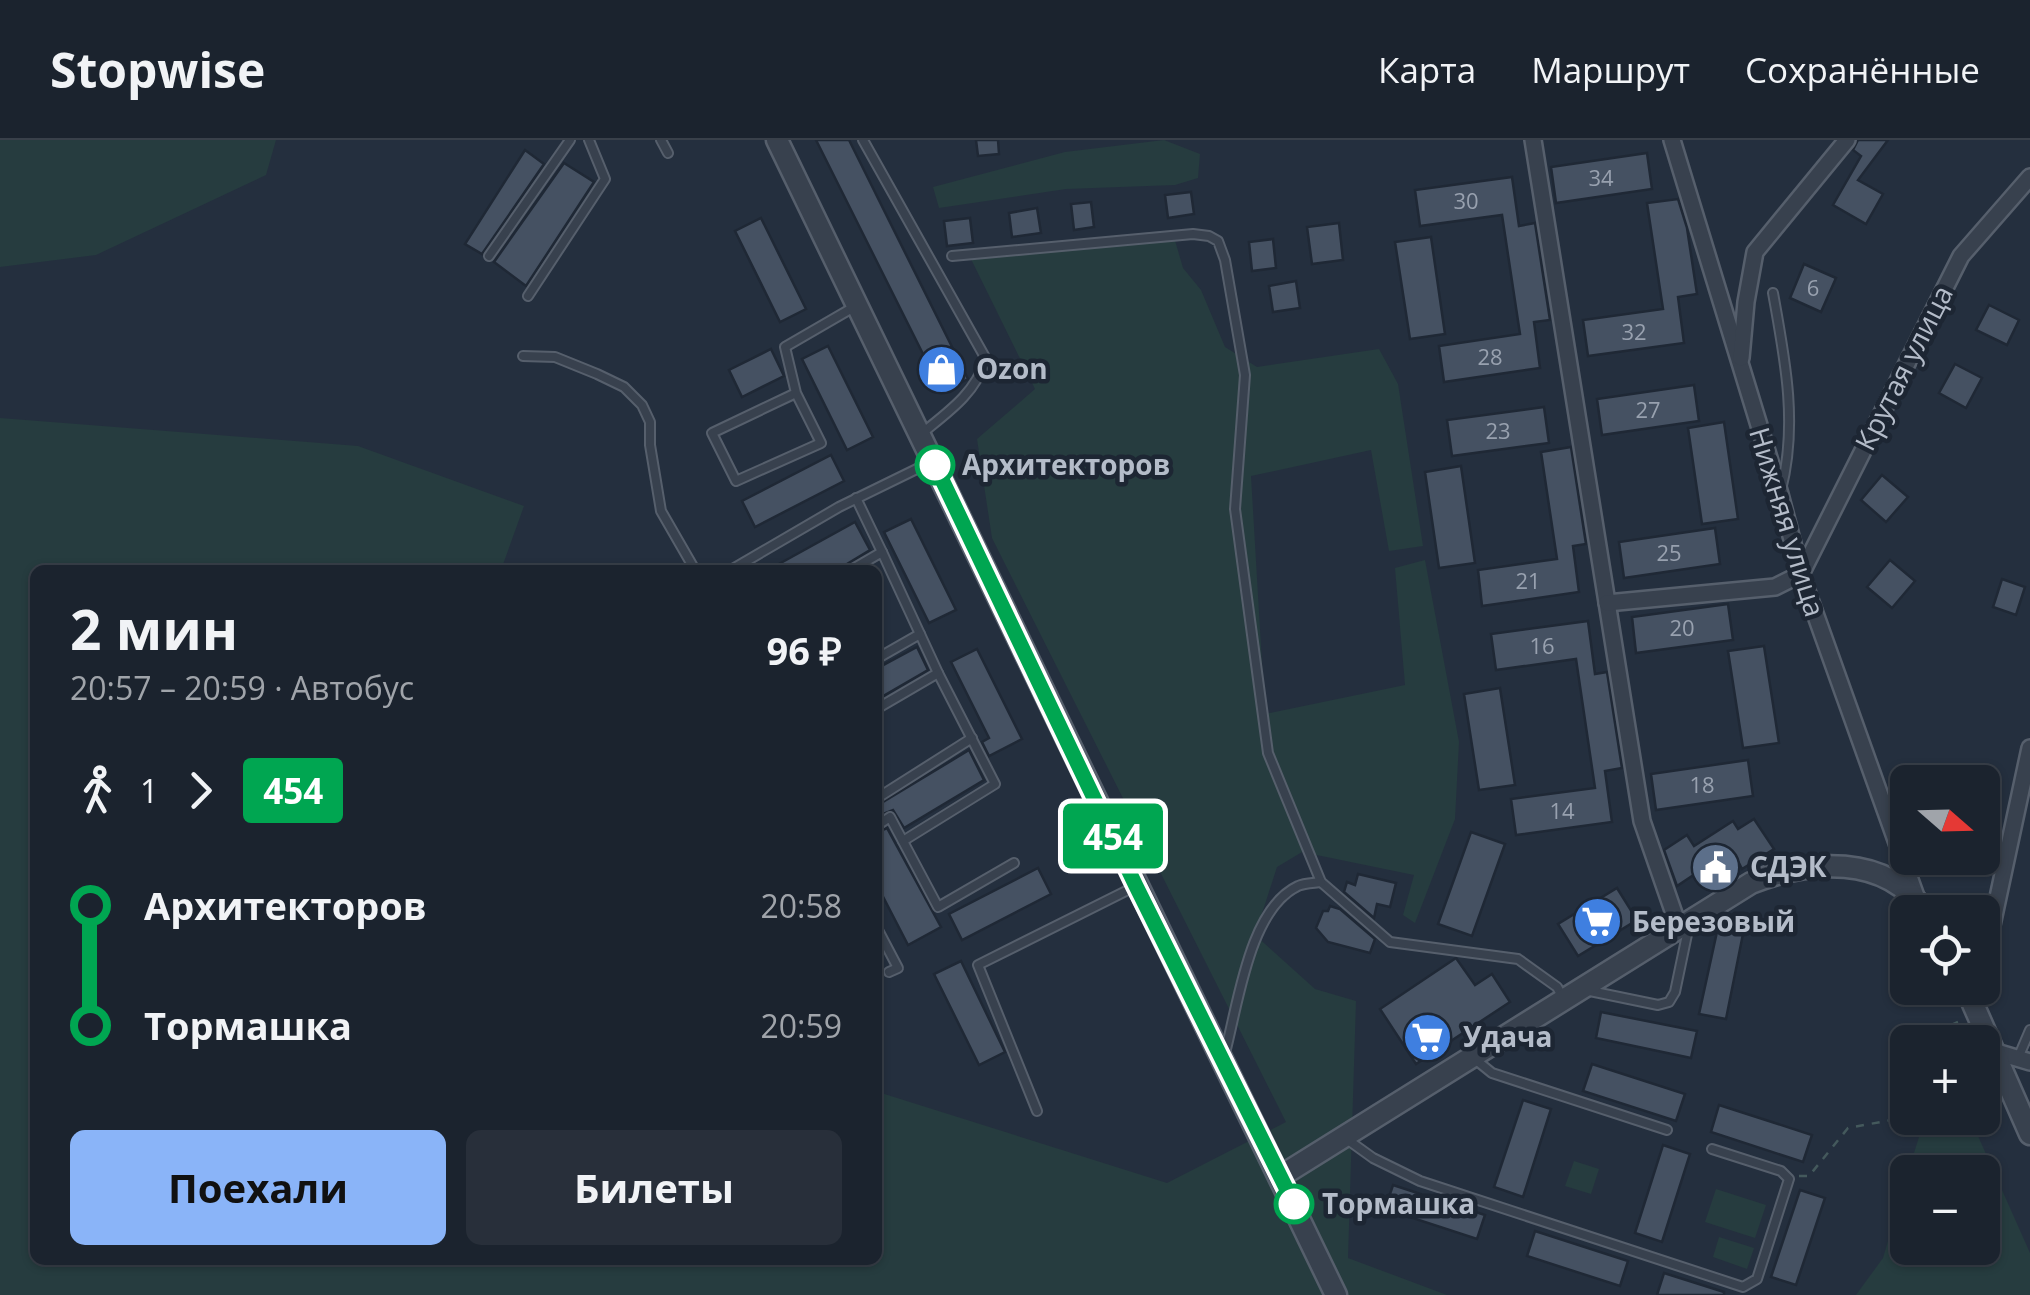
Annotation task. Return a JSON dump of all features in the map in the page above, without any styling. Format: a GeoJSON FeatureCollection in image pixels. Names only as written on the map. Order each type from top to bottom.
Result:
{"type":"FeatureCollection","features":[{"type":"Feature","properties":{"kind":"street"},"geometry":{"type":"LineString","coordinates":[[777,140],[1136,886],[1282,1176],[1336,1295]]}},
{"type":"Feature","properties":{"kind":"street"},"geometry":{"type":"LineString","coordinates":[[1534,140],[1642,821],[1684,924]]}},
{"type":"Feature","properties":{"kind":"street","name":"Нижняя улица"},"geometry":{"type":"LineString","coordinates":[[1672,140],[1780,494],[1800,574],[1917,895]]}},
{"type":"Feature","properties":{"kind":"street"},"geometry":{"type":"LineString","coordinates":[[1740,367],[1755,252],[1847,140]]}},
{"type":"Feature","properties":{"kind":"street","name":"Крутая улица"},"geometry":{"type":"LineString","coordinates":[[1800,574],[1961,256],[2030,176]]}},
{"type":"Feature","properties":{"kind":"street"},"geometry":{"type":"LineString","coordinates":[[1607,603],[1775,587],[1800,574]]}},
{"type":"Feature","properties":{"kind":"street"},"geometry":{"type":"LineString","coordinates":[[1998,895],[2030,748]]}},
{"type":"Feature","properties":{"kind":"street"},"geometry":{"type":"LineString","coordinates":[[1282,1176],[1750,883],[1784,870],[1820,864],[1851,866],[1889,880],[1907,895]]}},
{"type":"Feature","properties":{"kind":"street"},"geometry":{"type":"LineString","coordinates":[[2000,1053],[2024,1060]]}},
{"type":"Feature","properties":{"kind":"street"},"geometry":{"type":"LineString","coordinates":[[2000,1065],[2030,1134]]}},
{"type":"Feature","properties":{"kind":"lane"},"geometry":{"type":"LineString","coordinates":[[489,256],[570,140]]}},
{"type":"Feature","properties":{"kind":"lane"},"geometry":{"type":"LineString","coordinates":[[528,296],[605,180],[589,140]]}},
{"type":"Feature","properties":{"kind":"lane"},"geometry":{"type":"LineString","coordinates":[[662,140],[668,153]]}},
{"type":"Feature","properties":{"kind":"lane"},"geometry":{"type":"LineString","coordinates":[[863,140],[986,359],[980,378],[964,398],[921,434]]}},
{"type":"Feature","properties":{"kind":"lane"},"geometry":{"type":"LineString","coordinates":[[952,256],[1192,234],[1218,241],[1225,260],[1245,375],[1235,509],[1268,753],[1321,882],[1390,942],[1518,958],[1572,994],[1658,1004],[1669,1002],[1675,992],[1684,924]]}},
{"type":"Feature","properties":{"kind":"lane"},"geometry":{"type":"LineString","coordinates":[[1773,292],[1790,406],[1789,458],[1780,494]]}},
{"type":"Feature","properties":{"kind":"lane"},"geometry":{"type":"LineString","coordinates":[[796,394],[712,433],[736,481],[821,443],[796,394],[784,347],[858,304]]}},
{"type":"Feature","properties":{"kind":"lane"},"geometry":{"type":"LineString","coordinates":[[524,356],[554,357],[596,374],[624,387],[642,405],[650,422],[660,511],[691,565]]}},
{"type":"Feature","properties":{"kind":"lane"},"geometry":{"type":"LineString","coordinates":[[740,565],[856,498],[933,461]]}},
{"type":"Feature","properties":{"kind":"lane"},"geometry":{"type":"LineString","coordinates":[[856,498],[938,673],[996,784],[903,841]]}},
{"type":"Feature","properties":{"kind":"lane"},"geometry":{"type":"LineString","coordinates":[[860,565],[882,552]]}},
{"type":"Feature","properties":{"kind":"lane"},"geometry":{"type":"LineString","coordinates":[[882,656],[920,634]]}},
{"type":"Feature","properties":{"kind":"lane"},"geometry":{"type":"LineString","coordinates":[[882,706],[938,673]]}},
{"type":"Feature","properties":{"kind":"lane"},"geometry":{"type":"LineString","coordinates":[[882,794],[972,738]]}},
{"type":"Feature","properties":{"kind":"lane"},"geometry":{"type":"LineString","coordinates":[[882,803],[938,907],[1014,863]]}},
{"type":"Feature","properties":{"kind":"lane"},"geometry":{"type":"LineString","coordinates":[[882,822],[890,817]]}},
{"type":"Feature","properties":{"kind":"lane"},"geometry":{"type":"LineString","coordinates":[[1223,1061],[1259,926],[1299,886],[1321,882]]}},
{"type":"Feature","properties":{"kind":"lane"},"geometry":{"type":"LineString","coordinates":[[1036,1111],[978,964],[1136,886]]}},
{"type":"Feature","properties":{"kind":"lane"},"geometry":{"type":"LineString","coordinates":[[882,938],[898,968],[889,972]]}},
{"type":"Feature","properties":{"kind":"lane"},"geometry":{"type":"LineString","coordinates":[[2024,1060],[2030,1030]]}},
{"type":"Feature","properties":{"kind":"lane"},"geometry":{"type":"LineString","coordinates":[[1473,1056],[1492,1073],[1667,1130]]}},
{"type":"Feature","properties":{"kind":"lane"},"geometry":{"type":"LineString","coordinates":[[1344,1137],[1373,1158],[1420,1182],[1743,1287],[1757,1278],[1788,1176],[1712,1149]]}},
{"type":"Feature","properties":{"kind":"path"},"geometry":{"type":"LineString","coordinates":[[1788,1176],[1809,1176],[1848,1128],[1890,1121]]}},
{"type":"Feature","properties":{"kind":"green space"},"geometry":{"type":"Polygon","coordinates":[[[0,140],[276,140],[266,175],[96,255],[0,267],[0,140]]]}},
{"type":"Feature","properties":{"kind":"green space"},"geometry":{"type":"Polygon","coordinates":[[[1164,140],[1200,154],[1198,178],[1175,185],[1066,189],[939,208],[933,187],[1065,152],[1164,140]]]}},
{"type":"Feature","properties":{"kind":"green space"},"geometry":{"type":"Polygon","coordinates":[[[1174,237],[1183,268],[1201,290],[1225,347],[1257,367],[1379,349],[1398,384],[1423,546],[1389,551],[1371,450],[1251,476],[1265,714],[1405,685],[1395,568],[1425,560],[1459,742],[1455,819],[1415,923],[1403,915],[1414,875],[1302,852],[1277,867],[1255,935],[1315,989],[1356,1001],[1348,1258],[1447,1295],[0,1295],[0,418],[358,446],[524,506],[503,565],[30,565],[30,1265],[882,1265],[882,1093],[1167,1183],[1286,1122],[992,538],[977,439],[1035,389],[970,257],[1174,237]]]}},
{"type":"Feature","properties":{"kind":"green space"},"geometry":{"type":"Polygon","coordinates":[[[1920,1135],[1978,1135],[1986,1155],[1913,1155],[1920,1135]]]}},
{"type":"Feature","properties":{"kind":"green space"},"geometry":{"type":"Polygon","coordinates":[[[1574,1161],[1599,1169],[1591,1194],[1565,1186],[1574,1161]]]}},
{"type":"Feature","properties":{"kind":"green space"},"geometry":{"type":"Polygon","coordinates":[[[2000,1186],[2030,1253],[2030,1295],[1856,1295],[1883,1258],[1890,1234],[1890,1265],[2000,1265],[2000,1186]]]}},
{"type":"Feature","properties":{"kind":"green space"},"geometry":{"type":"Polygon","coordinates":[[[1716,1189],[1766,1205],[1755,1238],[1705,1222],[1716,1189]]]}},
{"type":"Feature","properties":{"kind":"green space"},"geometry":{"type":"Polygon","coordinates":[[[1719,1237],[1754,1248],[1747,1269],[1713,1257],[1719,1237]]]}},
{"type":"Feature","properties":{"kind":"building"},"geometry":{"type":"Polygon","coordinates":[[[816,140],[849,140],[968,379],[942,392],[816,140]]]}},
{"type":"Feature","properties":{"kind":"building"},"geometry":{"type":"Polygon","coordinates":[[[976,140],[998,140],[999,154],[978,156],[976,140]]]}},
{"type":"Feature","properties":{"kind":"building"},"geometry":{"type":"Polygon","coordinates":[[[1858,140],[1888,140],[1858,180],[1883,194],[1866,224],[1833,205],[1861,156],[1853,150],[1858,140]]]}},
{"type":"Feature","properties":{"kind":"building"},"geometry":{"type":"Polygon","coordinates":[[[525,150],[544,164],[482,254],[465,244],[525,150]]]}},
{"type":"Feature","properties":{"kind":"building"},"geometry":{"type":"Polygon","coordinates":[[[1647,153],[1652,189],[1556,203],[1551,167],[1647,153]]]}},
{"type":"Feature","properties":{"kind":"building"},"geometry":{"type":"Polygon","coordinates":[[[564,163],[594,182],[526,286],[494,262],[564,163]]]}},
{"type":"Feature","properties":{"kind":"building"},"geometry":{"type":"Polygon","coordinates":[[[1512,177],[1519,226],[1535,223],[1550,320],[1534,322],[1540,368],[1444,382],[1439,346],[1520,334],[1502,215],[1420,226],[1415,190],[1512,177]]]}},
{"type":"Feature","properties":{"kind":"building"},"geometry":{"type":"Polygon","coordinates":[[[1191,192],[1194,214],[1168,218],[1165,195],[1191,192]]]}},
{"type":"Feature","properties":{"kind":"building"},"geometry":{"type":"Polygon","coordinates":[[[1678,199],[1687,228],[1697,294],[1678,297],[1684,343],[1588,356],[1583,320],[1663,309],[1647,203],[1678,199]]]}},
{"type":"Feature","properties":{"kind":"building"},"geometry":{"type":"Polygon","coordinates":[[[1091,202],[1094,227],[1074,230],[1071,204],[1091,202]]]}},
{"type":"Feature","properties":{"kind":"building"},"geometry":{"type":"Polygon","coordinates":[[[1037,208],[1041,233],[1012,237],[1009,213],[1037,208]]]}},
{"type":"Feature","properties":{"kind":"building"},"geometry":{"type":"Polygon","coordinates":[[[761,218],[806,309],[780,322],[735,231],[761,218]]]}},
{"type":"Feature","properties":{"kind":"building"},"geometry":{"type":"Polygon","coordinates":[[[970,218],[973,243],[947,246],[944,221],[970,218]]]}},
{"type":"Feature","properties":{"kind":"building"},"geometry":{"type":"Polygon","coordinates":[[[1339,223],[1343,260],[1312,264],[1307,227],[1339,223]]]}},
{"type":"Feature","properties":{"kind":"building"},"geometry":{"type":"Polygon","coordinates":[[[1431,237],[1445,334],[1410,339],[1395,242],[1431,237]]]}},
{"type":"Feature","properties":{"kind":"building"},"geometry":{"type":"Polygon","coordinates":[[[1273,239],[1276,268],[1252,271],[1249,242],[1273,239]]]}},
{"type":"Feature","properties":{"kind":"building"},"geometry":{"type":"Polygon","coordinates":[[[1804,264],[1836,278],[1821,312],[1790,298],[1804,264]]]}},
{"type":"Feature","properties":{"kind":"building"},"geometry":{"type":"Polygon","coordinates":[[[1296,281],[1300,308],[1273,312],[1269,286],[1296,281]]]}},
{"type":"Feature","properties":{"kind":"building"},"geometry":{"type":"Polygon","coordinates":[[[1989,305],[2019,320],[2007,345],[1976,330],[1989,305]]]}},
{"type":"Feature","properties":{"kind":"building"},"geometry":{"type":"Polygon","coordinates":[[[828,346],[873,437],[847,450],[802,359],[828,346]]]}},
{"type":"Feature","properties":{"kind":"building"},"geometry":{"type":"Polygon","coordinates":[[[771,349],[784,376],[742,397],[729,370],[771,349]]]}},
{"type":"Feature","properties":{"kind":"building"},"geometry":{"type":"Polygon","coordinates":[[[1955,364],[1982,378],[1966,408],[1939,393],[1955,364]]]}},
{"type":"Feature","properties":{"kind":"building"},"geometry":{"type":"Polygon","coordinates":[[[1694,385],[1699,421],[1602,435],[1597,399],[1694,385]]]}},
{"type":"Feature","properties":{"kind":"building"},"geometry":{"type":"Polygon","coordinates":[[[1544,407],[1549,443],[1452,456],[1447,420],[1544,407]]]}},
{"type":"Feature","properties":{"kind":"building"},"geometry":{"type":"Polygon","coordinates":[[[1724,422],[1738,519],[1702,524],[1688,428],[1724,422]]]}},
{"type":"Feature","properties":{"kind":"building"},"geometry":{"type":"Polygon","coordinates":[[[1571,447],[1586,544],[1573,546],[1579,592],[1482,606],[1478,570],[1557,559],[1541,452],[1571,447]]]}},
{"type":"Feature","properties":{"kind":"building"},"geometry":{"type":"Polygon","coordinates":[[[831,455],[844,481],[755,527],[742,501],[831,455]]]}},
{"type":"Feature","properties":{"kind":"building"},"geometry":{"type":"Polygon","coordinates":[[[1461,466],[1475,563],[1439,568],[1425,472],[1461,466]]]}},
{"type":"Feature","properties":{"kind":"building"},"geometry":{"type":"Polygon","coordinates":[[[1882,475],[1908,497],[1886,522],[1861,500],[1882,475]]]}},
{"type":"Feature","properties":{"kind":"building"},"geometry":{"type":"Polygon","coordinates":[[[911,519],[956,610],[929,623],[884,532],[911,519]]]}},
{"type":"Feature","properties":{"kind":"building"},"geometry":{"type":"Polygon","coordinates":[[[855,522],[870,550],[845,565],[777,565],[855,522]]]}},
{"type":"Feature","properties":{"kind":"building"},"geometry":{"type":"Polygon","coordinates":[[[1715,528],[1720,564],[1624,578],[1619,542],[1715,528]]]}},
{"type":"Feature","properties":{"kind":"building"},"geometry":{"type":"Polygon","coordinates":[[[1890,560],[1915,581],[1892,608],[1867,587],[1890,560]]]}},
{"type":"Feature","properties":{"kind":"building"},"geometry":{"type":"Polygon","coordinates":[[[2002,579],[2025,587],[2016,615],[1993,607],[2002,579]]]}},
{"type":"Feature","properties":{"kind":"building"},"geometry":{"type":"Polygon","coordinates":[[[1728,604],[1733,640],[1636,653],[1632,617],[1728,604]]]}},
{"type":"Feature","properties":{"kind":"building"},"geometry":{"type":"Polygon","coordinates":[[[1588,621],[1595,674],[1607,672],[1622,768],[1605,771],[1612,822],[1516,835],[1511,799],[1595,788],[1576,659],[1496,670],[1491,634],[1588,621]]]}},
{"type":"Feature","properties":{"kind":"building"},"geometry":{"type":"Polygon","coordinates":[[[1764,646],[1779,743],[1743,748],[1728,651],[1764,646]]]}},
{"type":"Feature","properties":{"kind":"building"},"geometry":{"type":"Polygon","coordinates":[[[917,647],[928,670],[882,697],[882,666],[917,647]]]}},
{"type":"Feature","properties":{"kind":"building"},"geometry":{"type":"Polygon","coordinates":[[[977,649],[1022,739],[989,756],[982,742],[989,738],[951,662],[977,649]]]}},
{"type":"Feature","properties":{"kind":"building"},"geometry":{"type":"Polygon","coordinates":[[[1500,688],[1515,785],[1479,790],[1464,694],[1500,688]]]}},
{"type":"Feature","properties":{"kind":"building"},"geometry":{"type":"Polygon","coordinates":[[[969,750],[984,780],[904,828],[893,810],[882,814],[882,803],[969,750]]]}},
{"type":"Feature","properties":{"kind":"building"},"geometry":{"type":"Polygon","coordinates":[[[1748,760],[1753,796],[1656,810],[1651,774],[1748,760]]]}},
{"type":"Feature","properties":{"kind":"building"},"geometry":{"type":"Polygon","coordinates":[[[1754,819],[1774,849],[1742,869],[1739,863],[1712,881],[1704,868],[1677,886],[1664,850],[1687,835],[1694,846],[1733,821],[1738,829],[1754,819]]]}},
{"type":"Feature","properties":{"kind":"building"},"geometry":{"type":"Polygon","coordinates":[[[887,828],[941,927],[908,945],[882,895],[882,830],[887,828]]]}},
{"type":"Feature","properties":{"kind":"building"},"geometry":{"type":"Polygon","coordinates":[[[1471,832],[1505,844],[1472,936],[1438,924],[1471,832]]]}},
{"type":"Feature","properties":{"kind":"building"},"geometry":{"type":"Polygon","coordinates":[[[1038,868],[1051,894],[962,940],[949,914],[1038,868]]]}},
{"type":"Feature","properties":{"kind":"building"},"geometry":{"type":"Polygon","coordinates":[[[1358,874],[1396,883],[1390,907],[1377,904],[1374,918],[1344,892],[1347,882],[1355,885],[1358,874]]]}},
{"type":"Feature","properties":{"kind":"building","name":"Березовый"},"geometry":{"type":"Polygon","coordinates":[[[1617,888],[1637,920],[1578,956],[1558,924],[1617,888]]]}},
{"type":"Feature","properties":{"kind":"building"},"geometry":{"type":"Polygon","coordinates":[[[1330,906],[1340,909],[1375,939],[1370,953],[1328,942],[1316,928],[1323,911],[1330,906]]]}},
{"type":"Feature","properties":{"kind":"building"},"geometry":{"type":"Polygon","coordinates":[[[1720,918],[1745,924],[1726,1019],[1699,1014],[1720,918]]]}},
{"type":"Feature","properties":{"kind":"building","name":"Удача"},"geometry":{"type":"Polygon","coordinates":[[[1456,958],[1475,985],[1492,974],[1510,1002],[1416,1064],[1380,1009],[1456,958]]]}},
{"type":"Feature","properties":{"kind":"building"},"geometry":{"type":"Polygon","coordinates":[[[961,961],[1005,1052],[979,1065],[934,974],[961,961]]]}},
{"type":"Feature","properties":{"kind":"building"},"geometry":{"type":"Polygon","coordinates":[[[1601,1012],[1697,1031],[1691,1058],[1596,1038],[1601,1012]]]}},
{"type":"Feature","properties":{"kind":"building"},"geometry":{"type":"Polygon","coordinates":[[[1592,1064],[1685,1094],[1676,1121],[1583,1091],[1592,1064]]]}},
{"type":"Feature","properties":{"kind":"building"},"geometry":{"type":"Polygon","coordinates":[[[1523,1100],[1551,1109],[1523,1197],[1494,1187],[1523,1100]]]}},
{"type":"Feature","properties":{"kind":"building"},"geometry":{"type":"Polygon","coordinates":[[[1719,1105],[1812,1135],[1803,1162],[1711,1132],[1719,1105]]]}},
{"type":"Feature","properties":{"kind":"building"},"geometry":{"type":"Polygon","coordinates":[[[1663,1145],[1690,1154],[1662,1242],[1635,1233],[1663,1145]]]}},
{"type":"Feature","properties":{"kind":"building"},"geometry":{"type":"Polygon","coordinates":[[[1393,1185],[1485,1215],[1477,1239],[1385,1209],[1393,1185]]]}},
{"type":"Feature","properties":{"kind":"building"},"geometry":{"type":"Polygon","coordinates":[[[1800,1190],[1825,1198],[1796,1285],[1771,1277],[1800,1190]]]}},
{"type":"Feature","properties":{"kind":"building"},"geometry":{"type":"Polygon","coordinates":[[[1535,1231],[1628,1261],[1620,1286],[1527,1256],[1535,1231]]]}},
{"type":"Feature","properties":{"kind":"building"},"geometry":{"type":"Polygon","coordinates":[[[1664,1273],[1724,1292],[1724,1295],[1657,1295],[1664,1273]]]}},
{"type":"Feature","properties":{"kind":"bus line","name":"454"},"geometry":{"type":"LineString","coordinates":[[935,465],[1136,886],[1294,1204]]}},
{"type":"Feature","properties":{"kind":"place","name":"Ozon"},"geometry":{"type":"Point","coordinates":[941,369]}},
{"type":"Feature","properties":{"kind":"place","name":"Архитекторов"},"geometry":{"type":"Point","coordinates":[935,465]}},
{"type":"Feature","properties":{"kind":"place","name":"СДЭК"},"geometry":{"type":"Point","coordinates":[1715,867]}},
{"type":"Feature","properties":{"kind":"place","name":"Березовый"},"geometry":{"type":"Point","coordinates":[1597,922]}},
{"type":"Feature","properties":{"kind":"place","name":"Удача"},"geometry":{"type":"Point","coordinates":[1428,1037]}},
{"type":"Feature","properties":{"kind":"place","name":"Тормашка"},"geometry":{"type":"Point","coordinates":[1294,1204]}}]}
